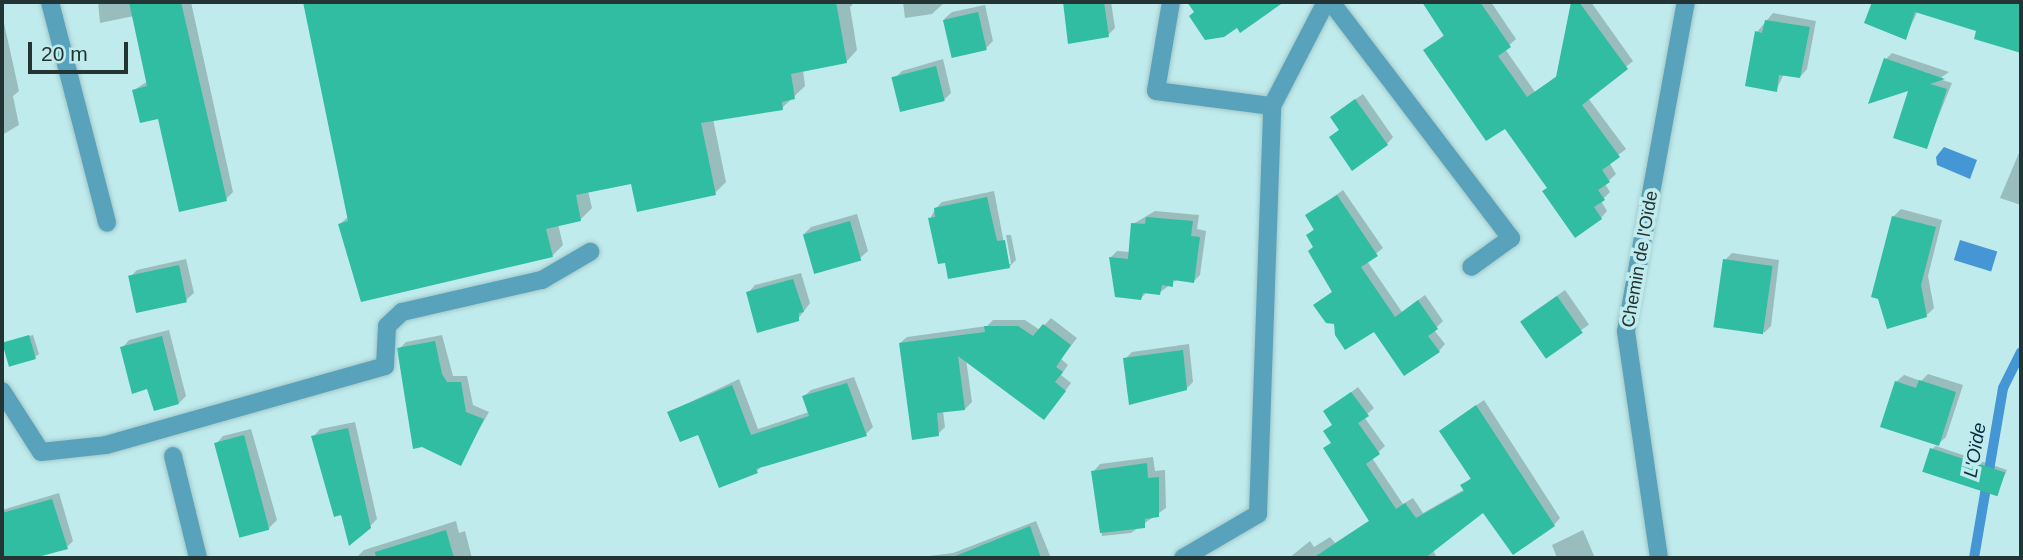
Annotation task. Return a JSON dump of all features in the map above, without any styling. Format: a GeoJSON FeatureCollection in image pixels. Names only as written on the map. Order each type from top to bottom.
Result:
{"type":"FeatureCollection","features":[{"type":"Feature","properties":{"kind":"street"},"geometry":{"type":"LineString","coordinates":[[50,2],[107,223]]}},
{"type":"Feature","properties":{"kind":"street"},"geometry":{"type":"LineString","coordinates":[[1171,2],[1156,91],[1272,106]]}},
{"type":"Feature","properties":{"kind":"street"},"geometry":{"type":"LineString","coordinates":[[1183,558],[1258,514],[1272,106],[1329,2],[1511,238],[1471,267]]}},
{"type":"Feature","properties":{"kind":"street","name":"Chemin de l'Oïde"},"geometry":{"type":"LineString","coordinates":[[1659,558],[1626,331],[1686,2]]}},
{"type":"Feature","properties":{"kind":"street"},"geometry":{"type":"LineString","coordinates":[[2,391],[41,453],[106,445],[386,366],[387,326],[402,312],[542,280],[590,252]]}},
{"type":"Feature","properties":{"kind":"street"},"geometry":{"type":"LineString","coordinates":[[173,456],[198,558]]}},
{"type":"Feature","properties":{"kind":"water"},"geometry":{"type":"Polygon","coordinates":[[[1944,147],[1977,160],[1970,179],[1937,165],[1936,157],[1944,147]]]}},
{"type":"Feature","properties":{"kind":"water"},"geometry":{"type":"Polygon","coordinates":[[[1960,240],[1997,251],[1991,271],[1954,260],[1960,240]]]}},
{"type":"Feature","properties":{"kind":"building"},"geometry":{"type":"Polygon","coordinates":[[[129,2],[181,2],[227,201],[179,212],[158,119],[140,123],[132,90],[147,86],[129,2]]]}},
{"type":"Feature","properties":{"kind":"building"},"geometry":{"type":"Polygon","coordinates":[[[303,2],[836,2],[847,63],[791,74],[795,99],[782,102],[783,110],[701,123],[716,195],[637,212],[631,184],[576,195],[581,221],[546,229],[553,257],[361,302],[338,224],[348,221],[303,2]]]}},
{"type":"Feature","properties":{"kind":"building"},"geometry":{"type":"Polygon","coordinates":[[[1063,2],[1104,2],[1109,37],[1068,44],[1063,2]]]}},
{"type":"Feature","properties":{"kind":"building"},"geometry":{"type":"Polygon","coordinates":[[[1187,2],[1284,2],[1240,33],[1237,28],[1224,37],[1205,40],[1189,16],[1194,12],[1187,2]]]}},
{"type":"Feature","properties":{"kind":"building"},"geometry":{"type":"Polygon","coordinates":[[[1422,2],[1480,2],[1511,47],[1498,56],[1527,97],[1556,77],[1571,2],[1579,2],[1628,69],[1582,105],[1620,157],[1602,170],[1610,182],[1598,190],[1605,200],[1594,207],[1602,219],[1575,238],[1542,191],[1547,188],[1505,129],[1486,141],[1423,50],[1444,36],[1422,2]]]}},
{"type":"Feature","properties":{"kind":"building"},"geometry":{"type":"Polygon","coordinates":[[[1872,2],[2021,2],[2021,53],[1974,39],[1976,31],[1915,12],[1906,40],[1864,23],[1872,2]]]}},
{"type":"Feature","properties":{"kind":"building"},"geometry":{"type":"Polygon","coordinates":[[[978,12],[987,50],[952,58],[943,20],[978,12]]]}},
{"type":"Feature","properties":{"kind":"building"},"geometry":{"type":"Polygon","coordinates":[[[1765,20],[1810,27],[1800,78],[1779,75],[1777,92],[1745,86],[1755,31],[1762,33],[1765,20]]]}},
{"type":"Feature","properties":{"kind":"building"},"geometry":{"type":"Polygon","coordinates":[[[1884,58],[1945,79],[1930,84],[1947,89],[1927,149],[1893,138],[1908,91],[1868,104],[1884,58]]]}},
{"type":"Feature","properties":{"kind":"building"},"geometry":{"type":"Polygon","coordinates":[[[936,66],[945,101],[900,112],[891,77],[936,66]]]}},
{"type":"Feature","properties":{"kind":"building"},"geometry":{"type":"Polygon","coordinates":[[[1355,99],[1388,145],[1352,171],[1329,137],[1339,130],[1330,117],[1355,99]]]}},
{"type":"Feature","properties":{"kind":"building"},"geometry":{"type":"Polygon","coordinates":[[[1337,195],[1378,256],[1361,267],[1395,317],[1418,300],[1438,329],[1428,336],[1440,352],[1404,376],[1374,332],[1345,350],[1335,335],[1334,324],[1326,323],[1313,305],[1332,292],[1308,251],[1313,247],[1306,235],[1314,230],[1305,215],[1337,195]]]}},
{"type":"Feature","properties":{"kind":"building"},"geometry":{"type":"Polygon","coordinates":[[[987,197],[997,241],[1005,240],[1010,268],[948,279],[945,263],[938,264],[928,218],[935,217],[934,208],[987,197]]]}},
{"type":"Feature","properties":{"kind":"building"},"geometry":{"type":"Polygon","coordinates":[[[1892,216],[1936,227],[1921,285],[1927,317],[1887,329],[1878,299],[1871,297],[1892,216]]]}},
{"type":"Feature","properties":{"kind":"building"},"geometry":{"type":"Polygon","coordinates":[[[1146,217],[1193,221],[1191,236],[1200,237],[1194,283],[1173,280],[1173,287],[1162,285],[1160,295],[1143,293],[1141,300],[1115,297],[1109,257],[1128,259],[1131,223],[1145,224],[1146,217]]]}},
{"type":"Feature","properties":{"kind":"building"},"geometry":{"type":"Polygon","coordinates":[[[850,221],[861,260],[814,274],[803,235],[850,221]]]}},
{"type":"Feature","properties":{"kind":"building"},"geometry":{"type":"Polygon","coordinates":[[[1723,259],[1773,266],[1763,334],[1713,327],[1723,259]]]}},
{"type":"Feature","properties":{"kind":"building"},"geometry":{"type":"Polygon","coordinates":[[[179,265],[187,302],[136,313],[128,276],[179,265]]]}},
{"type":"Feature","properties":{"kind":"building"},"geometry":{"type":"Polygon","coordinates":[[[793,279],[804,312],[799,313],[799,321],[757,333],[746,292],[793,279]]]}},
{"type":"Feature","properties":{"kind":"building"},"geometry":{"type":"Polygon","coordinates":[[[1557,296],[1583,333],[1546,359],[1520,322],[1557,296]]]}},
{"type":"Feature","properties":{"kind":"building"},"geometry":{"type":"Polygon","coordinates":[[[1043,324],[1071,345],[1056,367],[1063,372],[1055,382],[1066,391],[1044,420],[958,356],[965,410],[937,413],[939,436],[912,440],[899,343],[985,332],[984,326],[1018,326],[1033,336],[1043,324]]]}},
{"type":"Feature","properties":{"kind":"building"},"geometry":{"type":"Polygon","coordinates":[[[29,335],[36,359],[9,367],[2,343],[29,335]]]}},
{"type":"Feature","properties":{"kind":"building"},"geometry":{"type":"Polygon","coordinates":[[[162,336],[179,404],[154,411],[147,389],[132,394],[120,347],[162,336]]]}},
{"type":"Feature","properties":{"kind":"building"},"geometry":{"type":"Polygon","coordinates":[[[435,341],[442,374],[447,382],[461,382],[466,412],[484,419],[461,466],[422,447],[413,449],[397,348],[435,341]]]}},
{"type":"Feature","properties":{"kind":"building"},"geometry":{"type":"Polygon","coordinates":[[[1183,350],[1187,390],[1129,405],[1123,358],[1183,350]]]}},
{"type":"Feature","properties":{"kind":"building"},"geometry":{"type":"Polygon","coordinates":[[[1919,380],[1956,392],[1939,446],[1880,427],[1895,381],[1916,388],[1919,380]]]}},
{"type":"Feature","properties":{"kind":"building"},"geometry":{"type":"Polygon","coordinates":[[[847,383],[867,436],[756,469],[758,473],[719,488],[698,435],[680,442],[667,412],[732,385],[751,435],[809,416],[802,396],[847,383]]]}},
{"type":"Feature","properties":{"kind":"building"},"geometry":{"type":"Polygon","coordinates":[[[1351,392],[1369,416],[1358,423],[1380,454],[1366,464],[1396,509],[1405,503],[1416,518],[1464,491],[1460,485],[1471,479],[1439,431],[1476,405],[1555,526],[1513,555],[1483,513],[1425,558],[1313,558],[1369,521],[1323,448],[1331,443],[1323,431],[1332,425],[1323,411],[1351,392]]]}},
{"type":"Feature","properties":{"kind":"building"},"geometry":{"type":"Polygon","coordinates":[[[348,428],[371,528],[349,546],[341,515],[334,517],[311,436],[348,428]]]}},
{"type":"Feature","properties":{"kind":"building"},"geometry":{"type":"Polygon","coordinates":[[[244,435],[269,530],[239,538],[214,443],[244,435]]]}},
{"type":"Feature","properties":{"kind":"building"},"geometry":{"type":"Polygon","coordinates":[[[1930,448],[2005,472],[1997,496],[1922,472],[1930,448]]]}},
{"type":"Feature","properties":{"kind":"building"},"geometry":{"type":"Polygon","coordinates":[[[1147,463],[1148,478],[1159,477],[1159,517],[1145,519],[1145,528],[1100,533],[1091,471],[1147,463]]]}},
{"type":"Feature","properties":{"kind":"building"},"geometry":{"type":"Polygon","coordinates":[[[52,499],[68,549],[34,558],[2,558],[2,513],[52,499]]]}},
{"type":"Feature","properties":{"kind":"building"},"geometry":{"type":"Polygon","coordinates":[[[1030,526],[1041,558],[953,558],[953,557],[1030,526]]]}},
{"type":"Feature","properties":{"kind":"building"},"geometry":{"type":"Polygon","coordinates":[[[446,530],[454,558],[376,558],[375,552],[446,530]]]}},
{"type":"Feature","properties":{"kind":"waterway","name":"L'Oïde"},"geometry":{"type":"LineString","coordinates":[[1974,558],[2003,388],[2021,352]]}}]}
